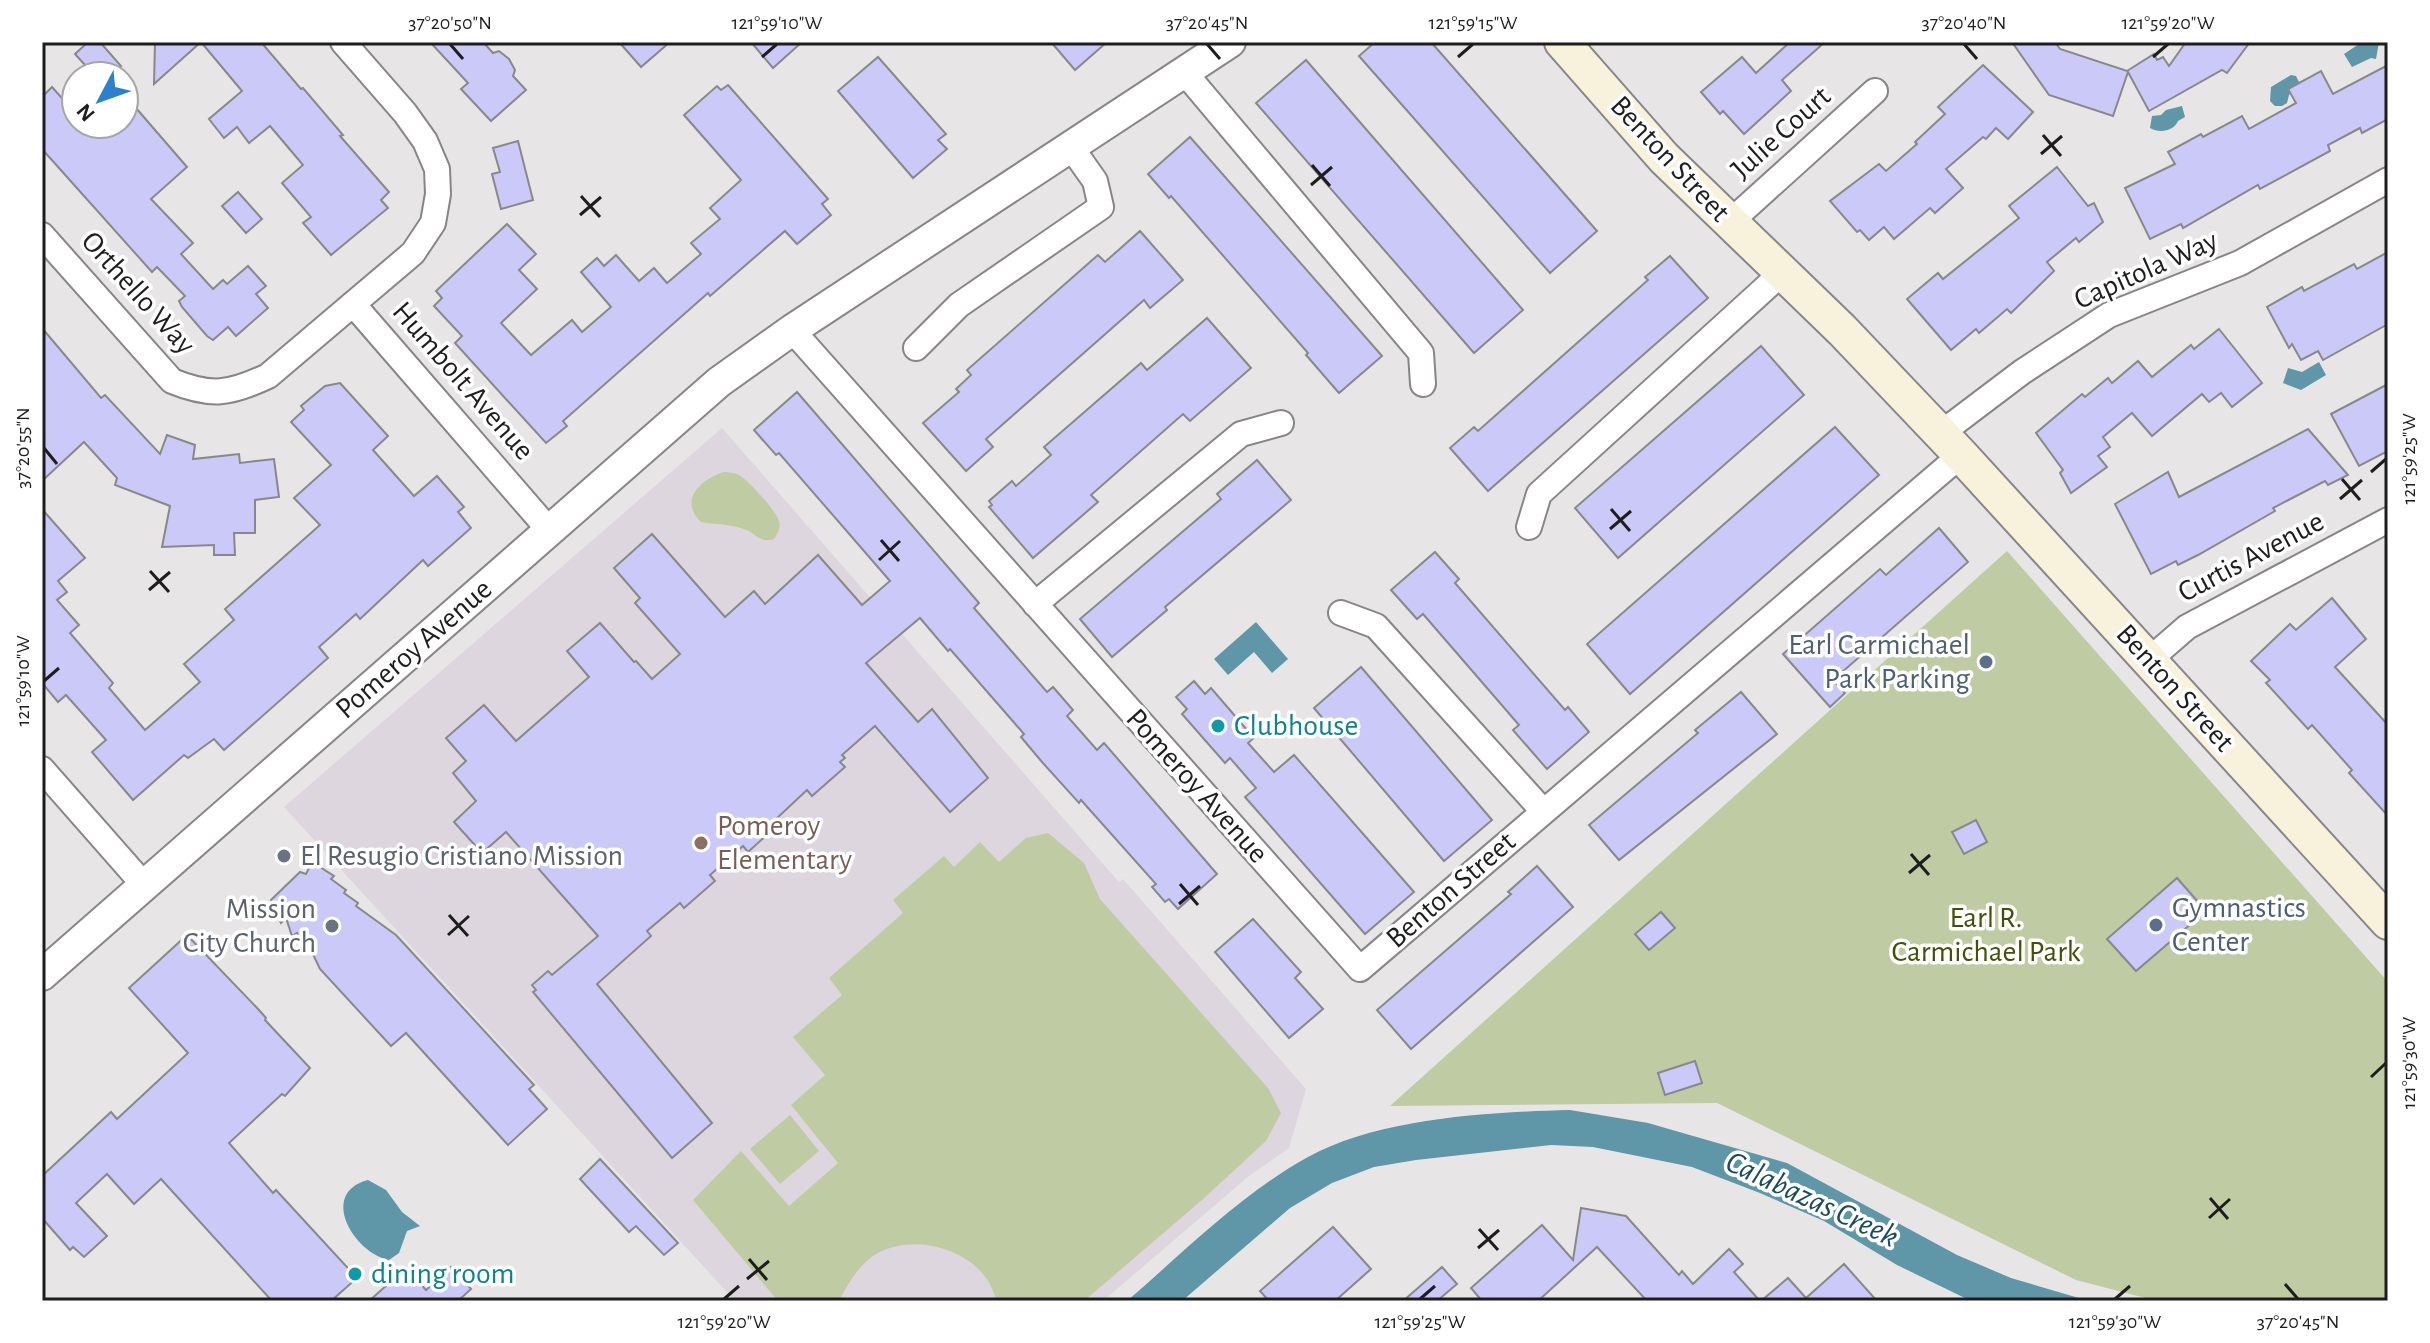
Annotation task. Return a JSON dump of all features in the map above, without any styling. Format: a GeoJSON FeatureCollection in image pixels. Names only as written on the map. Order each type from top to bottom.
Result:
{"type":"FeatureCollection","features":[{"type":"Feature","properties":{"kind":"main road","name":"Benton Street"},"geometry":{"type":"LineString","coordinates":[[1562,42],[1664,158],[1783,272],[1951,445],[2388,922]]}},
{"type":"Feature","properties":{"kind":"street","name":"Humbolt Avenue"},"geometry":{"type":"LineString","coordinates":[[343,42],[405,113],[425,141],[437,169],[438,181],[433,223],[413,253],[353,304],[550,531]]}},
{"type":"Feature","properties":{"kind":"street","name":"Pomeroy Avenue"},"geometry":{"type":"LineString","coordinates":[[42,975],[719,382],[792,330],[1230,42]]}},
{"type":"Feature","properties":{"kind":"street"},"geometry":{"type":"LineString","coordinates":[[1185,73],[1421,353],[1423,384]]}},
{"type":"Feature","properties":{"kind":"street","name":"Julie Court"},"geometry":{"type":"LineString","coordinates":[[1729,223],[1875,91]]}},
{"type":"Feature","properties":{"kind":"street"},"geometry":{"type":"LineString","coordinates":[[916,348],[959,305],[1101,207],[1095,181],[1071,147]]}},
{"type":"Feature","properties":{"kind":"street","name":"Capitola Way"},"geometry":{"type":"LineString","coordinates":[[1951,445],[2022,372],[2109,315],[2240,263],[2388,180]]}},
{"type":"Feature","properties":{"kind":"street","name":"Orthello Way"},"geometry":{"type":"LineString","coordinates":[[42,235],[172,381],[195,391],[219,393],[243,388],[268,376],[353,304]]}},
{"type":"Feature","properties":{"kind":"street"},"geometry":{"type":"LineString","coordinates":[[1529,527],[1539,494],[1783,272]]}},
{"type":"Feature","properties":{"kind":"street","name":"Pomeroy Avenue"},"geometry":{"type":"LineString","coordinates":[[792,330],[1360,969]]}},
{"type":"Feature","properties":{"kind":"street"},"geometry":{"type":"LineString","coordinates":[[1035,604],[1241,434],[1281,423]]}},
{"type":"Feature","properties":{"kind":"street","name":"Benton Street"},"geometry":{"type":"LineString","coordinates":[[1360,969],[1543,811],[1951,445]]}},
{"type":"Feature","properties":{"kind":"street","name":"Curtis Avenue"},"geometry":{"type":"LineString","coordinates":[[2149,660],[2187,627],[2388,520]]}},
{"type":"Feature","properties":{"kind":"street","name":"Benton Street"},"geometry":{"type":"LineString","coordinates":[[1341,613],[1376,626],[1543,811]]}},
{"type":"Feature","properties":{"kind":"street"},"geometry":{"type":"LineString","coordinates":[[42,769],[144,885]]}},
{"type":"Feature","properties":{"kind":"shaded area","name":"Pomeroy Elementary"},"geometry":{"type":"Polygon","coordinates":[[[722,428],[1119,882],[1123,879],[1306,1089],[1289,1148],[1249,1176],[1103,1301],[735,1301],[284,807],[722,428]]]}},
{"type":"Feature","properties":{"kind":"green space"},"geometry":{"type":"Polygon","coordinates":[[[724,472],[742,477],[773,510],[780,524],[774,539],[762,539],[734,526],[701,522],[694,514],[692,498],[695,491],[707,480],[724,472]]]}},
{"type":"Feature","properties":{"kind":"green space","name":"Earl R. Carmichael Park"},"geometry":{"type":"Polygon","coordinates":[[[2007,551],[2388,982],[2388,1301],[2157,1301],[2076,1280],[1717,1103],[1390,1106],[2007,551]]]}},
{"type":"Feature","properties":{"kind":"green space"},"geometry":{"type":"Polygon","coordinates":[[[1048,833],[1084,863],[1100,899],[1268,1088],[1281,1113],[1266,1141],[1084,1301],[997,1301],[986,1278],[965,1258],[951,1251],[921,1244],[891,1247],[872,1257],[855,1274],[839,1301],[778,1301],[693,1200],[741,1151],[789,1206],[838,1163],[791,1105],[825,1075],[793,1037],[842,995],[829,978],[903,913],[893,900],[944,856],[954,867],[980,842],[999,862],[1026,838],[1048,833]]]}},
{"type":"Feature","properties":{"kind":"green space"},"geometry":{"type":"Polygon","coordinates":[[[790,1115],[819,1151],[780,1184],[750,1149],[790,1115]]]}},
{"type":"Feature","properties":{"kind":"water"},"geometry":{"type":"Polygon","coordinates":[[[2362,42],[2379,42],[2376,59],[2371,58],[2352,67],[2344,54],[2362,42]]]}},
{"type":"Feature","properties":{"kind":"water"},"geometry":{"type":"Polygon","coordinates":[[[2291,75],[2296,76],[2299,82],[2287,103],[2275,106],[2270,101],[2271,87],[2291,75]]]}},
{"type":"Feature","properties":{"kind":"water"},"geometry":{"type":"Polygon","coordinates":[[[2182,106],[2185,117],[2173,127],[2161,131],[2150,128],[2152,116],[2182,106]]]}},
{"type":"Feature","properties":{"kind":"water"},"geometry":{"type":"Polygon","coordinates":[[[2319,362],[2326,375],[2301,390],[2283,383],[2288,368],[2302,372],[2319,362]]]}},
{"type":"Feature","properties":{"kind":"water"},"geometry":{"type":"Polygon","coordinates":[[[1256,622],[1288,659],[1272,673],[1254,652],[1228,675],[1214,659],[1256,622]]]}},
{"type":"Feature","properties":{"kind":"water","name":"Calabazas Creek"},"geometry":{"type":"Polygon","coordinates":[[[1570,1110],[1648,1123],[1787,1163],[1957,1255],[2011,1278],[2089,1301],[1971,1301],[1897,1265],[1824,1221],[1692,1167],[1593,1147],[1551,1145],[1374,1167],[1332,1183],[1290,1208],[1182,1301],[1127,1301],[1260,1188],[1308,1157],[1336,1144],[1368,1133],[1436,1120],[1570,1110]]]}},
{"type":"Feature","properties":{"kind":"water"},"geometry":{"type":"Polygon","coordinates":[[[368,1180],[386,1190],[402,1212],[420,1226],[407,1231],[399,1253],[389,1260],[376,1255],[354,1235],[343,1209],[345,1197],[353,1187],[368,1180]]]}},
{"type":"Feature","properties":{"kind":"building"},"geometry":{"type":"Polygon","coordinates":[[[88,42],[100,42],[116,60],[80,60],[75,54],[88,42]]]}},
{"type":"Feature","properties":{"kind":"building"},"geometry":{"type":"Polygon","coordinates":[[[155,42],[201,42],[154,84],[155,42]]]}},
{"type":"Feature","properties":{"kind":"building"},"geometry":{"type":"Polygon","coordinates":[[[201,42],[261,42],[389,192],[381,200],[388,208],[331,255],[303,223],[311,217],[282,183],[303,165],[270,126],[249,143],[237,127],[224,138],[209,119],[242,91],[201,42]]]}},
{"type":"Feature","properties":{"kind":"building"},"geometry":{"type":"Polygon","coordinates":[[[430,42],[483,42],[493,53],[499,51],[509,59],[515,70],[513,76],[526,90],[491,121],[461,89],[468,83],[430,42]]]}},
{"type":"Feature","properties":{"kind":"building"},"geometry":{"type":"Polygon","coordinates":[[[619,42],[670,42],[641,67],[619,42]]]}},
{"type":"Feature","properties":{"kind":"building"},"geometry":{"type":"Polygon","coordinates":[[[751,42],[802,42],[773,68],[751,42]]]}},
{"type":"Feature","properties":{"kind":"building"},"geometry":{"type":"Polygon","coordinates":[[[1051,42],[1107,42],[1075,70],[1051,42]]]}},
{"type":"Feature","properties":{"kind":"building"},"geometry":{"type":"Polygon","coordinates":[[[1375,42],[1431,42],[1597,231],[1550,273],[1359,56],[1375,42]]]}},
{"type":"Feature","properties":{"kind":"building"},"geometry":{"type":"Polygon","coordinates":[[[1790,42],[1825,42],[1782,80],[1791,91],[1744,134],[1723,111],[1720,114],[1701,92],[1742,57],[1756,73],[1790,42]]]}},
{"type":"Feature","properties":{"kind":"building"},"geometry":{"type":"Polygon","coordinates":[[[2012,42],[2055,42],[2060,49],[2127,71],[2154,54],[2157,60],[2163,57],[2169,66],[2186,42],[2250,42],[2227,73],[2222,70],[2149,111],[2128,72],[2113,116],[2049,95],[2012,42]]]}},
{"type":"Feature","properties":{"kind":"building"},"geometry":{"type":"Polygon","coordinates":[[[878,57],[946,134],[938,140],[947,149],[913,178],[838,91],[878,57]]]}},
{"type":"Feature","properties":{"kind":"building"},"geometry":{"type":"Polygon","coordinates":[[[1306,60],[1523,310],[1474,353],[1256,103],[1306,60]]]}},
{"type":"Feature","properties":{"kind":"building"},"geometry":{"type":"Polygon","coordinates":[[[1983,65],[2033,112],[2008,139],[1996,128],[1946,169],[1963,188],[1935,213],[1930,208],[1894,239],[1884,227],[1869,240],[1860,230],[1857,232],[1830,201],[1879,164],[1886,171],[1917,144],[1915,142],[1945,114],[1938,107],[1983,65]]]}},
{"type":"Feature","properties":{"kind":"building"},"geometry":{"type":"Polygon","coordinates":[[[2388,65],[2388,119],[2362,133],[2360,128],[2328,145],[2330,151],[2260,189],[2258,185],[2183,228],[2181,224],[2150,239],[2125,188],[2175,164],[2168,152],[2242,116],[2249,129],[2296,103],[2288,89],[2321,71],[2333,94],[2388,65]]]}},
{"type":"Feature","properties":{"kind":"building"},"geometry":{"type":"Polygon","coordinates":[[[728,85],[828,199],[822,204],[831,215],[797,244],[785,231],[710,296],[708,293],[563,421],[567,426],[546,443],[455,343],[462,336],[434,306],[442,298],[436,291],[507,224],[536,254],[519,270],[537,289],[501,323],[531,355],[572,320],[582,332],[611,307],[581,272],[597,258],[604,266],[616,255],[639,281],[654,268],[667,283],[701,254],[691,243],[720,219],[710,208],[741,180],[684,115],[717,86],[721,90],[728,85]]]}},
{"type":"Feature","properties":{"kind":"building"},"geometry":{"type":"Polygon","coordinates":[[[52,87],[60,96],[60,140],[140,140],[140,113],[187,167],[151,199],[193,243],[181,254],[213,289],[223,280],[227,284],[248,266],[266,286],[256,294],[268,308],[236,336],[228,327],[213,340],[207,336],[182,307],[179,301],[185,296],[157,267],[152,272],[42,149],[42,97],[52,87]]]}},
{"type":"Feature","properties":{"kind":"building"},"geometry":{"type":"Polygon","coordinates":[[[1190,137],[1382,356],[1339,393],[1306,355],[1308,353],[1171,196],[1169,198],[1148,174],[1190,137]]]}},
{"type":"Feature","properties":{"kind":"building"},"geometry":{"type":"Polygon","coordinates":[[[518,141],[533,200],[501,209],[492,174],[500,172],[493,148],[518,141]]]}},
{"type":"Feature","properties":{"kind":"building"},"geometry":{"type":"Polygon","coordinates":[[[2057,167],[2088,206],[2094,203],[2103,222],[2079,242],[2076,238],[2047,262],[2054,271],[2011,313],[2007,309],[1979,333],[1976,329],[1951,350],[1907,299],[1938,273],[1943,279],[2019,218],[2009,206],[2057,167]]]}},
{"type":"Feature","properties":{"kind":"building"},"geometry":{"type":"Polygon","coordinates":[[[238,192],[262,219],[246,233],[222,206],[238,192]]]}},
{"type":"Feature","properties":{"kind":"building"},"geometry":{"type":"Polygon","coordinates":[[[1140,231],[1183,280],[1150,308],[1144,300],[986,439],[993,447],[966,471],[923,423],[959,392],[956,389],[971,375],[967,370],[1098,255],[1105,262],[1140,231]]]}},
{"type":"Feature","properties":{"kind":"building"},"geometry":{"type":"Polygon","coordinates":[[[2388,252],[2388,324],[2323,360],[2318,351],[2301,360],[2292,344],[2289,348],[2267,307],[2302,287],[2304,291],[2354,264],[2357,269],[2388,252]]]}},
{"type":"Feature","properties":{"kind":"building"},"geometry":{"type":"Polygon","coordinates":[[[1670,256],[1708,298],[1488,491],[1450,448],[1474,427],[1478,431],[1648,280],[1645,277],[1670,256]]]}},
{"type":"Feature","properties":{"kind":"building"},"geometry":{"type":"Polygon","coordinates":[[[1207,318],[1251,368],[1190,421],[1183,414],[1091,495],[1098,502],[1033,558],[989,507],[992,505],[989,501],[1012,481],[1016,486],[1051,455],[1044,447],[1141,363],[1147,370],[1207,318]]]}},
{"type":"Feature","properties":{"kind":"building"},"geometry":{"type":"Polygon","coordinates":[[[42,328],[101,398],[105,395],[160,454],[167,435],[195,445],[193,459],[239,454],[240,463],[274,459],[279,497],[255,500],[255,533],[234,533],[235,555],[214,555],[214,545],[162,547],[170,506],[115,485],[117,478],[84,442],[42,481],[42,328]]]}},
{"type":"Feature","properties":{"kind":"building"},"geometry":{"type":"Polygon","coordinates":[[[2219,329],[2262,383],[2232,407],[2221,393],[2209,402],[2202,394],[2152,436],[2132,413],[2103,437],[2110,447],[2098,456],[2107,467],[2071,493],[2060,473],[2063,470],[2036,433],[2082,394],[2085,397],[2108,378],[2112,383],[2138,361],[2152,377],[2191,345],[2194,349],[2219,329]]]}},
{"type":"Feature","properties":{"kind":"building"},"geometry":{"type":"Polygon","coordinates":[[[1761,346],[1804,395],[1618,558],[1575,508],[1761,346]]]}},
{"type":"Feature","properties":{"kind":"building"},"geometry":{"type":"Polygon","coordinates":[[[340,383],[388,436],[373,450],[414,496],[437,476],[464,507],[458,512],[471,528],[428,566],[423,560],[360,619],[356,614],[319,647],[328,658],[224,750],[214,739],[188,758],[184,755],[133,800],[92,752],[106,740],[66,695],[58,702],[42,683],[42,509],[85,558],[58,581],[67,592],[57,600],[79,625],[70,633],[113,683],[109,688],[145,730],[200,682],[184,664],[234,620],[225,609],[320,525],[294,498],[331,465],[291,422],[304,410],[301,406],[325,386],[340,383]]]}},
{"type":"Feature","properties":{"kind":"building"},"geometry":{"type":"Polygon","coordinates":[[[2388,384],[2388,451],[2359,466],[2331,414],[2388,384]]]}},
{"type":"Feature","properties":{"kind":"building"},"geometry":{"type":"Polygon","coordinates":[[[797,392],[979,603],[974,608],[1047,692],[1053,687],[1073,710],[1067,716],[1097,750],[1104,743],[1217,874],[1178,909],[1169,899],[1165,902],[1152,887],[1156,884],[1081,800],[1079,803],[1042,762],[1021,737],[1024,734],[920,618],[866,663],[918,722],[932,709],[988,778],[950,812],[875,726],[842,755],[845,758],[840,762],[845,767],[812,796],[807,790],[776,819],[780,823],[748,852],[743,846],[710,875],[715,881],[684,908],[680,903],[647,931],[651,936],[597,984],[712,1123],[672,1158],[533,992],[536,990],[532,985],[548,971],[552,975],[598,936],[506,832],[482,853],[454,822],[476,801],[453,773],[466,761],[446,738],[484,705],[516,741],[589,677],[567,651],[600,623],[652,679],[680,654],[635,603],[640,598],[614,568],[652,534],[725,617],[754,591],[765,604],[818,555],[862,605],[890,581],[779,453],[776,455],[754,430],[797,392]]]}},
{"type":"Feature","properties":{"kind":"building"},"geometry":{"type":"Polygon","coordinates":[[[1835,427],[1879,475],[1630,694],[1587,644],[1835,427]]]}},
{"type":"Feature","properties":{"kind":"building"},"geometry":{"type":"Polygon","coordinates":[[[2308,429],[2348,475],[2328,485],[2325,481],[2273,508],[2275,511],[2198,555],[2178,565],[2176,561],[2151,574],[2115,504],[2168,472],[2179,497],[2308,429]]]}},
{"type":"Feature","properties":{"kind":"building"},"geometry":{"type":"Polygon","coordinates":[[[1257,460],[1291,500],[1165,607],[1167,610],[1112,657],[1080,619],[1221,499],[1217,494],[1257,460]]]}},
{"type":"Feature","properties":{"kind":"building"},"geometry":{"type":"Polygon","coordinates":[[[1939,528],[1968,562],[1833,680],[1845,693],[1830,707],[1783,654],[1880,569],[1886,575],[1939,528]]]}},
{"type":"Feature","properties":{"kind":"building"},"geometry":{"type":"Polygon","coordinates":[[[1435,552],[1459,579],[1455,583],[1565,710],[1568,707],[1589,732],[1547,769],[1513,730],[1519,725],[1423,614],[1417,619],[1391,590],[1435,552]]]}},
{"type":"Feature","properties":{"kind":"building"},"geometry":{"type":"Polygon","coordinates":[[[2332,598],[2366,639],[2335,667],[2388,725],[2388,816],[2349,773],[2352,770],[2312,725],[2308,729],[2266,683],[2270,680],[2251,661],[2290,624],[2296,630],[2332,598]]]}},
{"type":"Feature","properties":{"kind":"building"},"geometry":{"type":"Polygon","coordinates":[[[1361,667],[1492,820],[1444,861],[1314,708],[1361,667]]]}},
{"type":"Feature","properties":{"kind":"building"},"geometry":{"type":"Polygon","coordinates":[[[1194,681],[1205,694],[1211,688],[1254,738],[1248,743],[1274,772],[1294,755],[1414,892],[1365,934],[1245,797],[1256,788],[1230,758],[1225,763],[1182,714],[1187,709],[1176,697],[1194,681]]]}},
{"type":"Feature","properties":{"kind":"building"},"geometry":{"type":"Polygon","coordinates":[[[1741,692],[1777,734],[1619,860],[1589,825],[1698,733],[1695,730],[1741,692]]]}},
{"type":"Feature","properties":{"kind":"building"},"geometry":{"type":"Polygon","coordinates":[[[1976,820],[1987,842],[1964,854],[1952,832],[1976,820]]]}},
{"type":"Feature","properties":{"kind":"building"},"geometry":{"type":"Polygon","coordinates":[[[312,862],[334,876],[331,879],[346,890],[344,893],[358,903],[356,906],[396,935],[534,1085],[529,1089],[547,1109],[508,1145],[406,1033],[391,1046],[320,969],[309,946],[305,950],[297,933],[292,936],[286,918],[281,923],[271,900],[300,872],[306,874],[312,862]]]}},
{"type":"Feature","properties":{"kind":"building"},"geometry":{"type":"Polygon","coordinates":[[[1537,866],[1573,907],[1411,1049],[1377,1010],[1511,894],[1508,892],[1537,866]]]}},
{"type":"Feature","properties":{"kind":"building","name":"Gymnastics Center"},"geometry":{"type":"Polygon","coordinates":[[[2177,878],[2206,911],[2136,971],[2107,939],[2177,878]]]}},
{"type":"Feature","properties":{"kind":"building"},"geometry":{"type":"Polygon","coordinates":[[[1661,912],[1675,928],[1649,950],[1635,934],[1661,912]]]}},
{"type":"Feature","properties":{"kind":"building"},"geometry":{"type":"Polygon","coordinates":[[[1253,919],[1301,972],[1295,978],[1323,1009],[1289,1038],[1215,952],[1253,919]]]}},
{"type":"Feature","properties":{"kind":"building"},"geometry":{"type":"Polygon","coordinates":[[[187,935],[310,1068],[285,1096],[282,1094],[229,1143],[273,1193],[276,1190],[357,1278],[331,1301],[272,1301],[161,1179],[134,1204],[107,1174],[76,1203],[107,1236],[84,1257],[73,1247],[70,1250],[42,1218],[42,1176],[111,1112],[117,1119],[188,1053],[129,988],[187,935]]]}},
{"type":"Feature","properties":{"kind":"building"},"geometry":{"type":"Polygon","coordinates":[[[1695,1061],[1702,1083],[1665,1095],[1658,1073],[1695,1061]]]}},
{"type":"Feature","properties":{"kind":"building"},"geometry":{"type":"Polygon","coordinates":[[[600,1159],[678,1243],[664,1255],[636,1226],[629,1232],[580,1179],[600,1159]]]}},
{"type":"Feature","properties":{"kind":"building"},"geometry":{"type":"Polygon","coordinates":[[[1581,1208],[1626,1216],[1679,1275],[1682,1271],[1693,1284],[1729,1249],[1743,1264],[1734,1272],[1760,1301],[1647,1301],[1597,1247],[1538,1301],[1482,1301],[1471,1288],[1542,1225],[1573,1260],[1581,1208]]]}},
{"type":"Feature","properties":{"kind":"building"},"geometry":{"type":"Polygon","coordinates":[[[1333,1227],[1371,1269],[1335,1301],[1269,1301],[1260,1291],[1333,1227]]]}},
{"type":"Feature","properties":{"kind":"building"},"geometry":{"type":"Polygon","coordinates":[[[1844,1264],[1877,1301],[1761,1301],[1788,1278],[1806,1298],[1844,1264]]]}},
{"type":"Feature","properties":{"kind":"building","name":"dining room"},"geometry":{"type":"Polygon","coordinates":[[[451,1267],[471,1289],[458,1301],[369,1301],[406,1268],[426,1290],[451,1267]]]}},
{"type":"Feature","properties":{"kind":"building"},"geometry":{"type":"Polygon","coordinates":[[[1442,1267],[1457,1284],[1437,1301],[1403,1301],[1442,1267]]]}},
{"type":"Feature","properties":{"kind":"place","name":"Earl Carmichael Park Parking"},"geometry":{"type":"Point","coordinates":[1986,662]}},
{"type":"Feature","properties":{"kind":"place","name":"Clubhouse"},"geometry":{"type":"Point","coordinates":[1218,726]}},
{"type":"Feature","properties":{"kind":"place","name":"Pomeroy Elementary"},"geometry":{"type":"Point","coordinates":[701,843]}},
{"type":"Feature","properties":{"kind":"place","name":"El Resugio Cristiano Mission"},"geometry":{"type":"Point","coordinates":[284,856]}},
{"type":"Feature","properties":{"kind":"place","name":"Gymnastics Center"},"geometry":{"type":"Point","coordinates":[2156,925]}},
{"type":"Feature","properties":{"kind":"place","name":"Mission City Church"},"geometry":{"type":"Point","coordinates":[332,926]}},
{"type":"Feature","properties":{"kind":"place","name":"dining room"},"geometry":{"type":"Point","coordinates":[355,1274]}}]}
